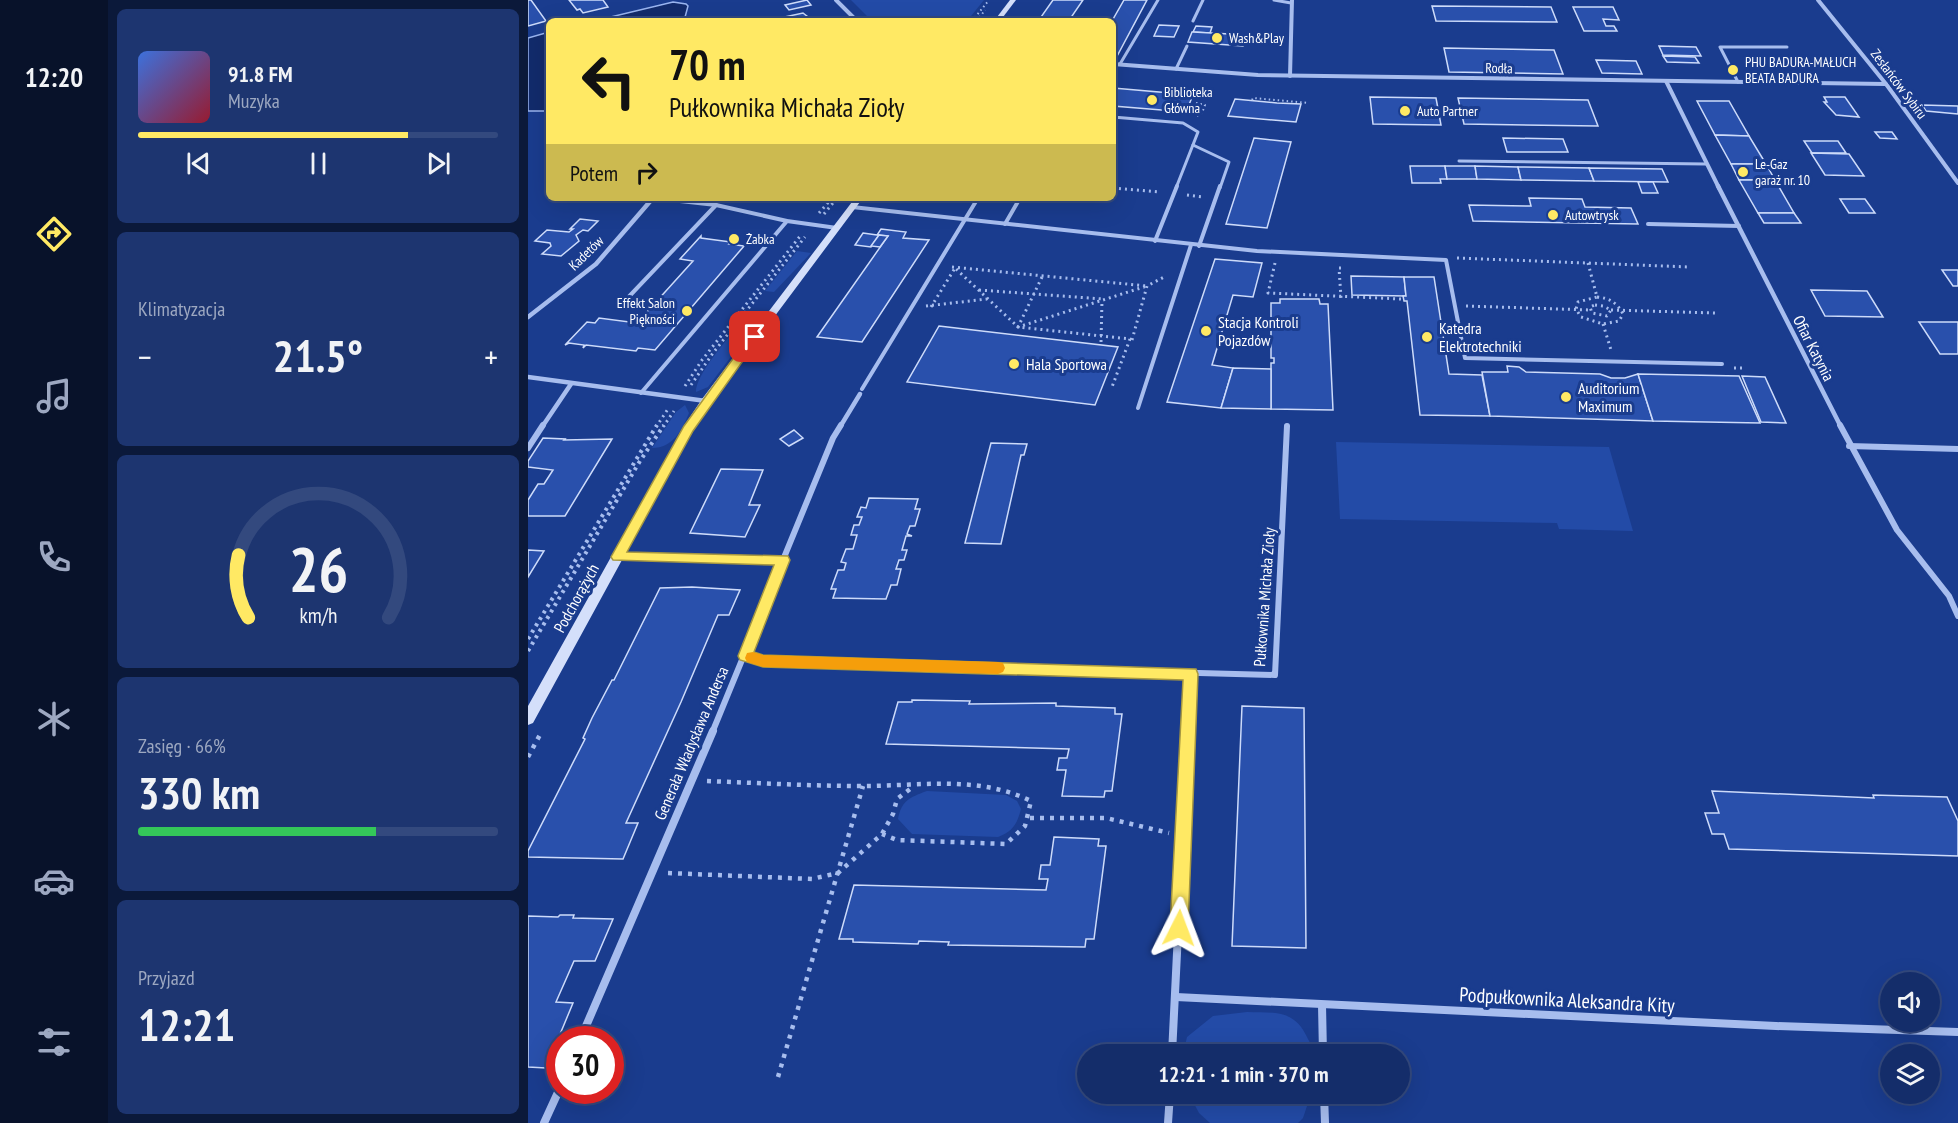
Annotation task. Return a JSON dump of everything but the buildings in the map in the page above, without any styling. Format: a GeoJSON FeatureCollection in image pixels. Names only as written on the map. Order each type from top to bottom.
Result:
{"type":"FeatureCollection","features":[{"type":"Feature","properties":{"kind":"street"},"geometry":{"type":"LineString","coordinates":[[836,0],[854,18]]}},
{"type":"Feature","properties":{"kind":"street"},"geometry":{"type":"LineString","coordinates":[[999,18],[1013,0]]}},
{"type":"Feature","properties":{"kind":"street","name":"Zesłańców Sybiru"},"geometry":{"type":"LineString","coordinates":[[1818,0],[1886,84],[1958,183]]}},
{"type":"Feature","properties":{"kind":"street"},"geometry":{"type":"LineString","coordinates":[[1290,76],[1292,2]]}},
{"type":"Feature","properties":{"kind":"street","name":"Rodła"},"geometry":{"type":"LineString","coordinates":[[1116,64],[1290,76],[1886,84]]}},
{"type":"Feature","properties":{"kind":"street","name":"Ofiar Katynia"},"geometry":{"type":"LineString","coordinates":[[1666,81],[1849,446],[1897,530],[1948,596],[1958,616]]}},
{"type":"Feature","properties":{"kind":"street","name":"Kadetów"},"geometry":{"type":"LineString","coordinates":[[528,317],[596,264],[650,201]]}},
{"type":"Feature","properties":{"kind":"street","name":"Podchorążych"},"geometry":{"type":"LineString","coordinates":[[528,719],[688,429],[706,401],[856,203]]}},
{"type":"Feature","properties":{"kind":"street"},"geometry":{"type":"LineString","coordinates":[[528,377],[706,401]]}},
{"type":"Feature","properties":{"kind":"street"},"geometry":{"type":"LineString","coordinates":[[528,447],[571,384]]}},
{"type":"Feature","properties":{"kind":"street","name":"Generała Władysława Andersa"},"geometry":{"type":"LineString","coordinates":[[586,1026],[745,656],[833,438],[861,391]]}},
{"type":"Feature","properties":{"kind":"street","name":"Pułkownika Michała Zioły"},"geometry":{"type":"LineString","coordinates":[[745,656],[763,661],[1275,675],[1287,426]]}},
{"type":"Feature","properties":{"kind":"street"},"geometry":{"type":"LineString","coordinates":[[1849,446],[1958,449]]}},
{"type":"Feature","properties":{"kind":"street"},"geometry":{"type":"LineString","coordinates":[[618,557],[783,560]]}},
{"type":"Feature","properties":{"kind":"street"},"geometry":{"type":"LineString","coordinates":[[1173,1044],[1191,674]]}},
{"type":"Feature","properties":{"kind":"street","name":"Podpułkownika Aleksandra Kity"},"geometry":{"type":"LineString","coordinates":[[1176,998],[1958,1032]]}},
{"type":"Feature","properties":{"kind":"street"},"geometry":{"type":"LineString","coordinates":[[1322,1005],[1323,1044]]}},
{"type":"Feature","properties":{"kind":"street"},"geometry":{"type":"LineString","coordinates":[[544,1123],[553,1104]]}},
{"type":"Feature","properties":{"kind":"street"},"geometry":{"type":"LineString","coordinates":[[1168,1123],[1169,1104]]}},
{"type":"Feature","properties":{"kind":"street"},"geometry":{"type":"LineString","coordinates":[[1324,1104],[1325,1123]]}},
{"type":"Feature","properties":{"kind":"lane"},"geometry":{"type":"LineString","coordinates":[[1120,64],[1158,0]]}},
{"type":"Feature","properties":{"kind":"lane"},"geometry":{"type":"LineString","coordinates":[[1193,21],[1203,0]]}},
{"type":"Feature","properties":{"kind":"lane"},"geometry":{"type":"LineString","coordinates":[[1274,0],[1292,2]]}},
{"type":"Feature","properties":{"kind":"lane"},"geometry":{"type":"LineString","coordinates":[[1176,69],[1187,46]]}},
{"type":"Feature","properties":{"kind":"lane"},"geometry":{"type":"LineString","coordinates":[[1738,82],[1720,47],[1786,47]]}},
{"type":"Feature","properties":{"kind":"lane"},"geometry":{"type":"LineString","coordinates":[[1116,117],[1184,123],[1198,132],[1155,241]]}},
{"type":"Feature","properties":{"kind":"lane"},"geometry":{"type":"LineString","coordinates":[[1193,145],[1229,162],[1199,246]]}},
{"type":"Feature","properties":{"kind":"lane"},"geometry":{"type":"LineString","coordinates":[[1459,161],[1706,164]]}},
{"type":"Feature","properties":{"kind":"lane"},"geometry":{"type":"LineString","coordinates":[[680,201],[716,205],[787,221],[837,228]]}},
{"type":"Feature","properties":{"kind":"lane"},"geometry":{"type":"LineString","coordinates":[[861,391],[976,201]]}},
{"type":"Feature","properties":{"kind":"lane"},"geometry":{"type":"LineString","coordinates":[[1005,224],[1018,201]]}},
{"type":"Feature","properties":{"kind":"lane"},"geometry":{"type":"LineString","coordinates":[[856,203],[965,220],[1199,246],[1446,260],[1465,358],[1722,364]]}},
{"type":"Feature","properties":{"kind":"lane"},"geometry":{"type":"LineString","coordinates":[[620,306],[716,205]]}},
{"type":"Feature","properties":{"kind":"lane"},"geometry":{"type":"LineString","coordinates":[[641,393],[787,221]]}},
{"type":"Feature","properties":{"kind":"lane"},"geometry":{"type":"LineString","coordinates":[[1648,224],[1739,226]]}},
{"type":"Feature","properties":{"kind":"lane"},"geometry":{"type":"LineString","coordinates":[[1138,408],[1191,245]]}},
{"type":"Feature","properties":{"kind":"path"},"geometry":{"type":"LineString","coordinates":[[974,18],[988,0]]}},
{"type":"Feature","properties":{"kind":"path"},"geometry":{"type":"LineString","coordinates":[[1252,100],[1253,98],[1277,102],[1309,103]]}},
{"type":"Feature","properties":{"kind":"path"},"geometry":{"type":"LineString","coordinates":[[1116,188],[1161,192]]}},
{"type":"Feature","properties":{"kind":"path"},"geometry":{"type":"LineString","coordinates":[[818,215],[830,201]]}},
{"type":"Feature","properties":{"kind":"path"},"geometry":{"type":"LineString","coordinates":[[817,222],[834,201]]}},
{"type":"Feature","properties":{"kind":"path"},"geometry":{"type":"LineString","coordinates":[[681,391],[702,360],[804,231]]}},
{"type":"Feature","properties":{"kind":"path"},"geometry":{"type":"LineString","coordinates":[[687,392],[713,353],[809,231]]}},
{"type":"Feature","properties":{"kind":"path"},"geometry":{"type":"LineString","coordinates":[[1451,257],[1690,267]]}},
{"type":"Feature","properties":{"kind":"path"},"geometry":{"type":"LineString","coordinates":[[1275,261],[1268,293],[1401,299]]}},
{"type":"Feature","properties":{"kind":"path"},"geometry":{"type":"LineString","coordinates":[[1588,263],[1597,297]]}},
{"type":"Feature","properties":{"kind":"path"},"geometry":{"type":"LineString","coordinates":[[1018,327],[1147,286],[1185,266]]}},
{"type":"Feature","properties":{"kind":"path"},"geometry":{"type":"LineString","coordinates":[[955,268],[1147,286]]}},
{"type":"Feature","properties":{"kind":"path"},"geometry":{"type":"LineString","coordinates":[[955,268],[1018,327],[1130,339],[1112,387]]}},
{"type":"Feature","properties":{"kind":"path"},"geometry":{"type":"LineString","coordinates":[[955,268],[931,307],[988,299]]}},
{"type":"Feature","properties":{"kind":"path"},"geometry":{"type":"LineString","coordinates":[[1018,327],[1042,277]]}},
{"type":"Feature","properties":{"kind":"path"},"geometry":{"type":"LineString","coordinates":[[1132,340],[1147,286]]}},
{"type":"Feature","properties":{"kind":"path"},"geometry":{"type":"LineString","coordinates":[[978,290],[1104,299]]}},
{"type":"Feature","properties":{"kind":"path"},"geometry":{"type":"LineString","coordinates":[[1597,297],[1615,302],[1622,310],[1622,318],[1616,322],[1603,324],[1590,322],[1581,317],[1576,309],[1578,302],[1597,297]]}},
{"type":"Feature","properties":{"kind":"path"},"geometry":{"type":"LineString","coordinates":[[1603,305],[1607,298]]}},
{"type":"Feature","properties":{"kind":"path"},"geometry":{"type":"LineString","coordinates":[[1101,342],[1104,299]]}},
{"type":"Feature","properties":{"kind":"path"},"geometry":{"type":"LineString","coordinates":[[1583,299],[1611,310],[1715,313]]}},
{"type":"Feature","properties":{"kind":"path"},"geometry":{"type":"LineString","coordinates":[[1455,305],[1590,310],[1596,316],[1607,316],[1616,322]]}},
{"type":"Feature","properties":{"kind":"path"},"geometry":{"type":"LineString","coordinates":[[1590,310],[1590,307],[1594,305]]}},
{"type":"Feature","properties":{"kind":"path"},"geometry":{"type":"LineString","coordinates":[[1607,316],[1611,310]]}},
{"type":"Feature","properties":{"kind":"path"},"geometry":{"type":"LineString","coordinates":[[1590,322],[1596,316]]}},
{"type":"Feature","properties":{"kind":"path"},"geometry":{"type":"LineString","coordinates":[[1603,324],[1612,355]]}},
{"type":"Feature","properties":{"kind":"path"},"geometry":{"type":"LineString","coordinates":[[528,639],[638,454],[672,403]]}},
{"type":"Feature","properties":{"kind":"path"},"geometry":{"type":"LineString","coordinates":[[528,651],[640,461],[678,405]]}},
{"type":"Feature","properties":{"kind":"path"},"geometry":{"type":"LineString","coordinates":[[691,781],[1000,787],[1017,792],[1031,801],[1030,818],[1020,833],[1006,844],[897,840],[882,834]]}},
{"type":"Feature","properties":{"kind":"path"},"geometry":{"type":"LineString","coordinates":[[652,872],[812,879],[838,873],[882,834],[893,814],[897,799],[914,785]]}},
{"type":"Feature","properties":{"kind":"path"},"geometry":{"type":"LineString","coordinates":[[778,1077],[863,786]]}},
{"type":"Feature","properties":{"kind":"path"},"geometry":{"type":"LineString","coordinates":[[1030,818],[1106,818],[1183,836]]}},
{"type":"Feature","properties":{"kind":"shaded area"},"geometry":{"type":"Polygon","coordinates":[[[851,0],[984,0],[969,18],[869,18],[851,0]]]}},
{"type":"Feature","properties":{"kind":"shaded area"},"geometry":{"type":"Polygon","coordinates":[[[673,2],[688,6],[685,18],[606,18],[673,2]]]}},
{"type":"Feature","properties":{"kind":"shaded area"},"geometry":{"type":"Polygon","coordinates":[[[546,33],[546,111],[528,111],[528,38],[546,33]]]}},
{"type":"Feature","properties":{"kind":"shaded area"},"geometry":{"type":"Polygon","coordinates":[[[797,251],[811,253],[774,292],[765,291],[797,251]]]}},
{"type":"Feature","properties":{"kind":"shaded area"},"geometry":{"type":"Polygon","coordinates":[[[742,321],[753,322],[739,339],[733,354],[708,387],[696,392],[697,385],[707,366],[742,321]]]}},
{"type":"Feature","properties":{"kind":"shaded area"},"geometry":{"type":"Polygon","coordinates":[[[685,405],[689,413],[676,437],[666,445],[652,448],[676,412],[685,405]]]}},
{"type":"Feature","properties":{"kind":"shaded area"},"geometry":{"type":"Polygon","coordinates":[[[1336,442],[1609,447],[1633,531],[1559,529],[1557,523],[1340,519],[1336,442]]]}},
{"type":"Feature","properties":{"kind":"shaded area"},"geometry":{"type":"Polygon","coordinates":[[[927,791],[1006,795],[1017,801],[1021,809],[1014,826],[998,837],[912,834],[898,819],[899,813],[907,800],[927,791]]]}},
{"type":"Feature","properties":{"kind":"shaded area"},"geometry":{"type":"Polygon","coordinates":[[[1247,1012],[1282,1014],[1296,1021],[1310,1044],[1185,1044],[1187,1037],[1213,1016],[1247,1012]]]}},
{"type":"Feature","properties":{"kind":"shaded area"},"geometry":{"type":"Polygon","coordinates":[[[1194,1104],[1308,1104],[1303,1118],[1298,1123],[1210,1123],[1199,1113],[1194,1104]]]}},
{"type":"Feature","properties":{"kind":"slow traffic"},"geometry":{"type":"LineString","coordinates":[[753,658],[763,661],[998,668]]}},
{"type":"Feature","properties":{"kind":"place","name":"Wash&Play"},"geometry":{"type":"Point","coordinates":[1217,38]}},
{"type":"Feature","properties":{"kind":"place","name":"PHU BADURA-MAŁUCH BEATA BADURA"},"geometry":{"type":"Point","coordinates":[1733,70]}},
{"type":"Feature","properties":{"kind":"place","name":"Biblioteka Główna"},"geometry":{"type":"Point","coordinates":[1152,100]}},
{"type":"Feature","properties":{"kind":"place","name":"Auto Partner"},"geometry":{"type":"Point","coordinates":[1405,111]}},
{"type":"Feature","properties":{"kind":"place","name":"Le-Gaz garaż nr. 10"},"geometry":{"type":"Point","coordinates":[1743,172]}},
{"type":"Feature","properties":{"kind":"place","name":"Autowtrysk"},"geometry":{"type":"Point","coordinates":[1553,215]}},
{"type":"Feature","properties":{"kind":"place","name":"Żabka"},"geometry":{"type":"Point","coordinates":[734,239]}},
{"type":"Feature","properties":{"kind":"place","name":"Effekt Salon Piękności"},"geometry":{"type":"Point","coordinates":[687,311]}},
{"type":"Feature","properties":{"kind":"place","name":"Stacja Kontroli Pojazdów"},"geometry":{"type":"Point","coordinates":[1206,331]}},
{"type":"Feature","properties":{"kind":"place","name":"Katedra Elektrotechniki"},"geometry":{"type":"Point","coordinates":[1427,337]}},
{"type":"Feature","properties":{"kind":"place","name":"Hala Sportowa"},"geometry":{"type":"Point","coordinates":[1014,364]}},
{"type":"Feature","properties":{"kind":"place","name":"Auditorium Maximum"},"geometry":{"type":"Point","coordinates":[1566,397]}},
{"type":"Feature","properties":{"kind":"route"},"geometry":{"type":"LineString","coordinates":[[755,337],[706,401],[688,429],[618,557],[783,560],[745,656],[763,661],[1191,674],[1179,928]]}}]}
